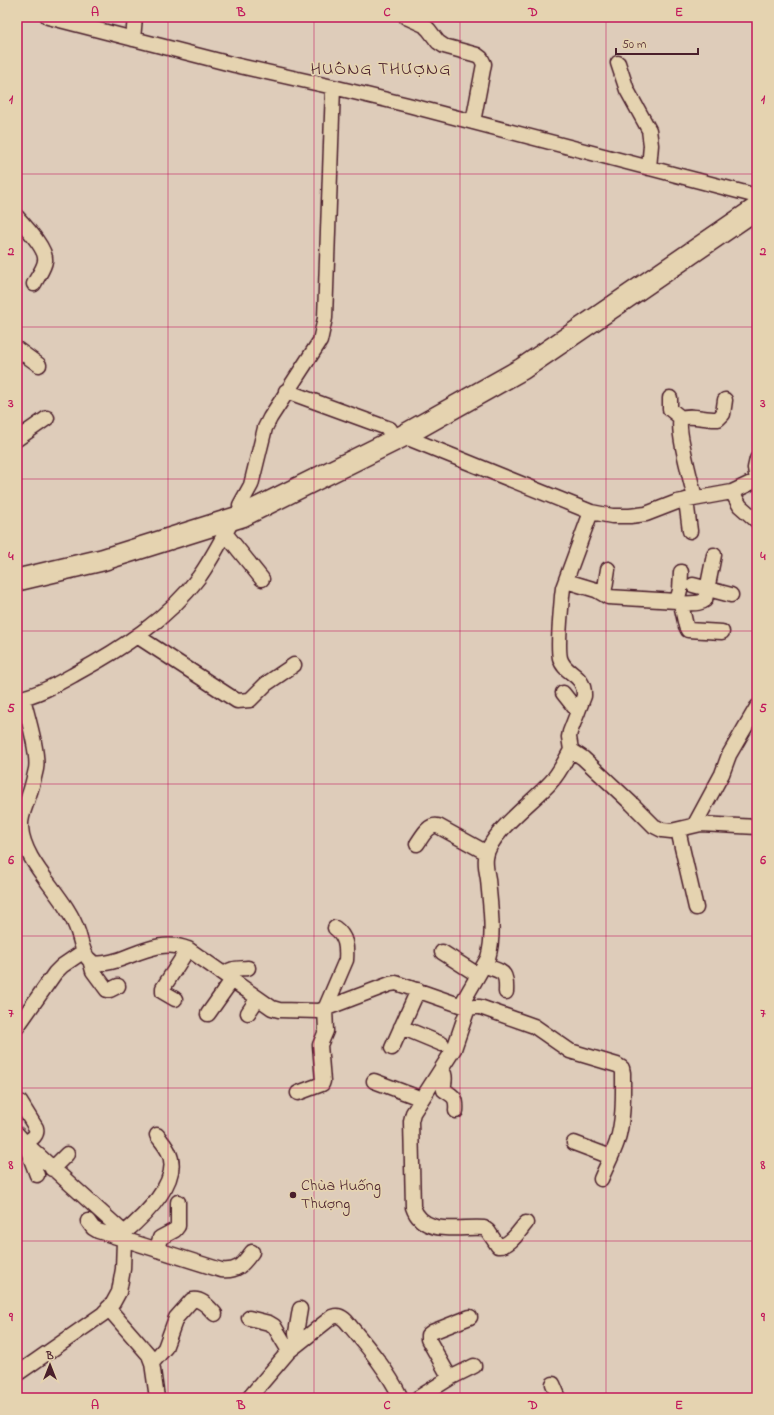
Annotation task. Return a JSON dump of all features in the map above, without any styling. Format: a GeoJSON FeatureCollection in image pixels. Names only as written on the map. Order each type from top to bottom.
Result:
{"type":"FeatureCollection","features":[{"type":"Feature","properties":{"kind":"highway"},"geometry":{"type":"LineString","coordinates":[[646,278],[757,197]]}},
{"type":"Feature","properties":{"kind":"highway"},"geometry":{"type":"LineString","coordinates":[[17,569],[100,551],[122,549],[242,516],[397,432],[757,208]]}},
{"type":"Feature","properties":{"kind":"highway"},"geometry":{"type":"LineString","coordinates":[[17,580],[102,560],[122,549]]}},
{"type":"Feature","properties":{"kind":"street"},"geometry":{"type":"LineString","coordinates":[[48,17],[133,40],[333,87],[473,122],[757,197]]}},
{"type":"Feature","properties":{"kind":"street"},"geometry":{"type":"LineString","coordinates":[[133,40],[135,17]]}},
{"type":"Feature","properties":{"kind":"street"},"geometry":{"type":"LineString","coordinates":[[406,17],[424,25],[438,42],[444,46],[482,58],[484,64],[473,122]]}},
{"type":"Feature","properties":{"kind":"street"},"geometry":{"type":"LineString","coordinates":[[618,63],[627,90],[649,130],[651,145],[649,168]]}},
{"type":"Feature","properties":{"kind":"street"},"geometry":{"type":"LineString","coordinates":[[118,986],[107,990],[93,971],[75,922],[30,855],[24,841],[21,819],[32,787],[37,767],[37,756],[20,699],[50,687],[88,667],[126,644],[158,620],[178,601],[198,577],[220,545],[232,519],[251,485],[265,428],[286,391],[320,341],[325,318],[333,87]]}},
{"type":"Feature","properties":{"kind":"street"},"geometry":{"type":"LineString","coordinates":[[17,217],[33,235],[44,255],[45,261],[34,284]]}},
{"type":"Feature","properties":{"kind":"street"},"geometry":{"type":"LineString","coordinates":[[17,349],[38,365]]}},
{"type":"Feature","properties":{"kind":"street"},"geometry":{"type":"LineString","coordinates":[[286,391],[397,432],[591,512],[612,516],[646,514],[663,509],[677,502],[732,492],[757,480],[755,468],[757,459]]}},
{"type":"Feature","properties":{"kind":"street"},"geometry":{"type":"LineString","coordinates":[[670,398],[670,409],[681,418],[686,417],[710,420],[718,419],[723,414],[725,400]]}},
{"type":"Feature","properties":{"kind":"street"},"geometry":{"type":"LineString","coordinates":[[17,439],[47,418]]}},
{"type":"Feature","properties":{"kind":"street"},"geometry":{"type":"LineString","coordinates":[[681,418],[679,422],[691,499],[690,532]]}},
{"type":"Feature","properties":{"kind":"street"},"geometry":{"type":"LineString","coordinates":[[732,492],[740,506],[757,521]]}},
{"type":"Feature","properties":{"kind":"street"},"geometry":{"type":"LineString","coordinates":[[591,512],[562,596],[559,650],[560,659],[583,684],[584,696],[570,732],[569,737],[572,750],[588,763],[654,826],[662,830],[678,830],[694,824],[757,827]]}},
{"type":"Feature","properties":{"kind":"street"},"geometry":{"type":"LineString","coordinates":[[232,519],[262,579]]}},
{"type":"Feature","properties":{"kind":"street"},"geometry":{"type":"LineString","coordinates":[[566,581],[614,597],[679,603],[703,602],[705,600],[714,555]]}},
{"type":"Feature","properties":{"kind":"street"},"geometry":{"type":"LineString","coordinates":[[604,594],[608,569]]}},
{"type":"Feature","properties":{"kind":"street"},"geometry":{"type":"LineString","coordinates":[[681,572],[679,603],[688,630],[722,632]]}},
{"type":"Feature","properties":{"kind":"street"},"geometry":{"type":"LineString","coordinates":[[693,585],[731,595]]}},
{"type":"Feature","properties":{"kind":"street"},"geometry":{"type":"LineString","coordinates":[[137,636],[237,701],[250,700],[266,684],[294,665]]}},
{"type":"Feature","properties":{"kind":"street"},"geometry":{"type":"LineString","coordinates":[[563,693],[578,712]]}},
{"type":"Feature","properties":{"kind":"street"},"geometry":{"type":"LineString","coordinates":[[694,824],[722,774],[729,755],[757,707]]}},
{"type":"Feature","properties":{"kind":"street"},"geometry":{"type":"LineString","coordinates":[[526,1223],[507,1244],[498,1246],[488,1231],[484,1228],[442,1229],[422,1221],[416,1214],[413,1207],[411,1121],[413,1113],[457,1043],[465,1006],[489,954],[491,939],[490,902],[486,859],[490,845],[508,822],[552,782],[572,750]]}},
{"type":"Feature","properties":{"kind":"street"},"geometry":{"type":"LineString","coordinates":[[417,844],[430,827],[434,825],[487,852]]}},
{"type":"Feature","properties":{"kind":"street"},"geometry":{"type":"LineString","coordinates":[[678,830],[696,908]]}},
{"type":"Feature","properties":{"kind":"street"},"geometry":{"type":"LineString","coordinates":[[298,1092],[322,1084],[323,1080],[320,1045],[326,1031],[325,1009],[346,960],[344,937],[335,928]]}},
{"type":"Feature","properties":{"kind":"street"},"geometry":{"type":"LineString","coordinates":[[87,956],[94,963],[103,964],[158,946],[175,945],[188,949],[272,1008],[279,1010],[325,1009],[334,1004],[390,984],[401,984],[465,1006],[480,1007],[534,1026],[570,1051],[618,1065],[622,1068],[623,1112],[617,1142],[601,1179]]}},
{"type":"Feature","properties":{"kind":"street"},"geometry":{"type":"LineString","coordinates":[[175,999],[163,992],[163,988],[188,949]]}},
{"type":"Feature","properties":{"kind":"street"},"geometry":{"type":"LineString","coordinates":[[442,952],[481,970],[502,972],[507,979],[506,992]]}},
{"type":"Feature","properties":{"kind":"street"},"geometry":{"type":"LineString","coordinates":[[17,1027],[55,973],[62,966],[87,956]]}},
{"type":"Feature","properties":{"kind":"street"},"geometry":{"type":"LineString","coordinates":[[208,1014],[229,977],[228,971],[231,969],[248,968]]}},
{"type":"Feature","properties":{"kind":"street"},"geometry":{"type":"LineString","coordinates":[[392,1048],[418,990]]}},
{"type":"Feature","properties":{"kind":"street"},"geometry":{"type":"LineString","coordinates":[[248,1012],[258,998]]}},
{"type":"Feature","properties":{"kind":"street"},"geometry":{"type":"LineString","coordinates":[[401,1027],[442,1044]]}},
{"type":"Feature","properties":{"kind":"street"},"geometry":{"type":"LineString","coordinates":[[440,1071],[445,1077],[443,1086],[444,1090],[455,1098],[456,1111]]}},
{"type":"Feature","properties":{"kind":"street"},"geometry":{"type":"LineString","coordinates":[[374,1081],[422,1099]]}},
{"type":"Feature","properties":{"kind":"street"},"geometry":{"type":"LineString","coordinates":[[20,1102],[37,1132],[35,1136],[21,1138]]}},
{"type":"Feature","properties":{"kind":"street"},"geometry":{"type":"LineString","coordinates":[[124,1237],[152,1206],[163,1189],[170,1174],[170,1153],[157,1135]]}},
{"type":"Feature","properties":{"kind":"street"},"geometry":{"type":"LineString","coordinates":[[17,1374],[103,1314],[113,1303],[119,1292],[123,1269],[124,1237],[121,1230],[21,1138]]}},
{"type":"Feature","properties":{"kind":"street"},"geometry":{"type":"LineString","coordinates":[[21,1138],[37,1174]]}},
{"type":"Feature","properties":{"kind":"street"},"geometry":{"type":"LineString","coordinates":[[574,1143],[611,1157]]}},
{"type":"Feature","properties":{"kind":"street"},"geometry":{"type":"LineString","coordinates":[[52,1168],[67,1154]]}},
{"type":"Feature","properties":{"kind":"street"},"geometry":{"type":"LineString","coordinates":[[157,1250],[160,1238],[175,1230],[178,1226],[178,1202]]}},
{"type":"Feature","properties":{"kind":"street"},"geometry":{"type":"LineString","coordinates":[[88,1221],[93,1228],[98,1231],[124,1237],[157,1250],[221,1270],[236,1270],[243,1264],[252,1252]]}},
{"type":"Feature","properties":{"kind":"street"},"geometry":{"type":"LineString","coordinates":[[152,1363],[165,1348],[176,1318],[192,1300],[201,1300],[215,1314]]}},
{"type":"Feature","properties":{"kind":"street"},"geometry":{"type":"LineString","coordinates":[[108,1308],[150,1356],[158,1398]]}},
{"type":"Feature","properties":{"kind":"street"},"geometry":{"type":"LineString","coordinates":[[294,1348],[300,1309]]}},
{"type":"Feature","properties":{"kind":"street"},"geometry":{"type":"LineString","coordinates":[[249,1398],[294,1348],[332,1317],[337,1316],[342,1317],[378,1360],[394,1384],[401,1398]]}},
{"type":"Feature","properties":{"kind":"street"},"geometry":{"type":"LineString","coordinates":[[450,1378],[428,1339],[428,1335],[470,1317]]}},
{"type":"Feature","properties":{"kind":"street"},"geometry":{"type":"LineString","coordinates":[[249,1318],[270,1323],[294,1348]]}},
{"type":"Feature","properties":{"kind":"street"},"geometry":{"type":"LineString","coordinates":[[418,1398],[450,1378],[474,1366]]}},
{"type":"Feature","properties":{"kind":"street"},"geometry":{"type":"LineString","coordinates":[[553,1384],[559,1398]]}},
{"type":"Feature","properties":{"kind":"place","name":"Chùa Huống Thượng"},"geometry":{"type":"Point","coordinates":[293,1195]}},
{"type":"Feature","properties":{"kind":"district","name":"HUỐNG THƯỢNG"},"geometry":{"type":"Point","coordinates":[381,70]}}]}
